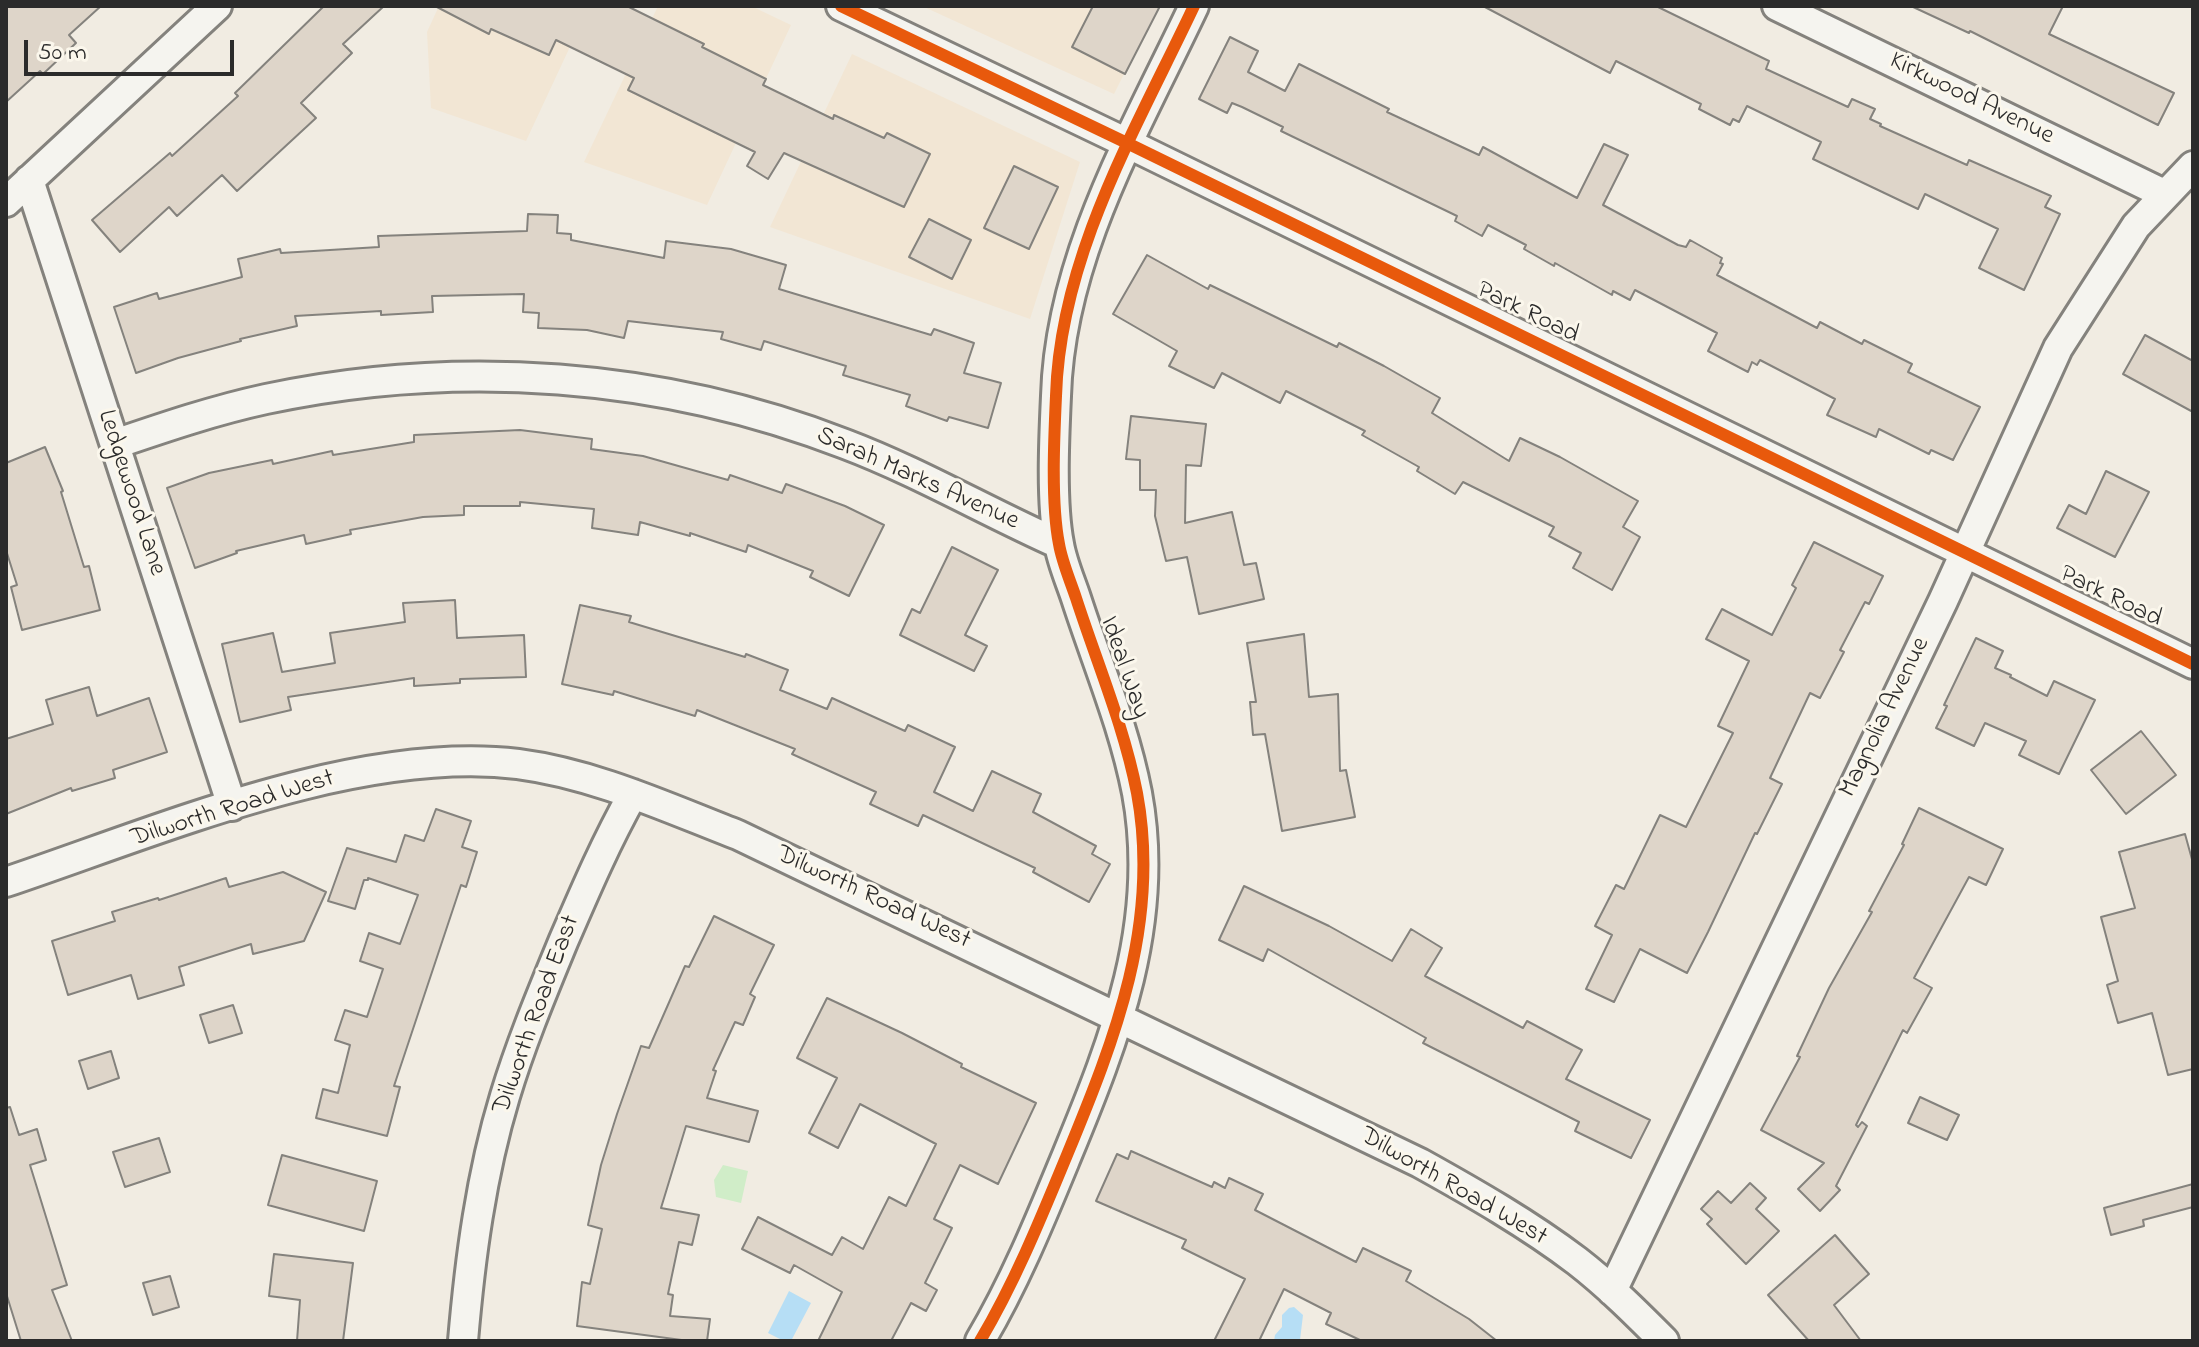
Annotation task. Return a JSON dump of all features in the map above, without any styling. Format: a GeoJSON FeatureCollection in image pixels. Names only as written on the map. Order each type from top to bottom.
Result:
{"type":"FeatureCollection","features":[{"type":"Feature","properties":{"kind":"street"},"geometry":{"type":"LineString","coordinates":[[6,202],[217,6]]}},
{"type":"Feature","properties":{"kind":"street","name":"Park Road"},"geometry":{"type":"LineString","coordinates":[[841,6],[2193,664]]}},
{"type":"Feature","properties":{"kind":"street","name":"Ideal Way"},"geometry":{"type":"LineString","coordinates":[[980,1341],[1041,1221],[1107,1058],[1137,945],[1143,884],[1137,795],[1123,733],[1100,674],[1059,544],[1055,483],[1056,396],[1059,352],[1071,292],[1095,215],[1194,6]]}},
{"type":"Feature","properties":{"kind":"street","name":"Kirkwood Avenue"},"geometry":{"type":"LineString","coordinates":[[1777,6],[2164,194]]}},
{"type":"Feature","properties":{"kind":"street","name":"Magnolia Avenue"},"geometry":{"type":"LineString","coordinates":[[1612,1291],[1943,601],[2065,335],[2136,226],[2193,166]]}},
{"type":"Feature","properties":{"kind":"street","name":"Ledgewood Lane"},"geometry":{"type":"LineString","coordinates":[[29,180],[232,806]]}},
{"type":"Feature","properties":{"kind":"street","name":"Sarah Marks Avenue"},"geometry":{"type":"LineString","coordinates":[[115,444],[176,423],[265,399],[351,384],[443,377],[581,381],[712,403],[801,428],[934,482],[1059,544]]}},
{"type":"Feature","properties":{"kind":"street","name":"Dilworth Road West"},"geometry":{"type":"LineString","coordinates":[[6,882],[232,806],[324,780],[391,767],[460,762],[518,764],[557,772],[633,794],[738,835],[1420,1163],[1501,1209],[1577,1261],[1664,1341]]}},
{"type":"Feature","properties":{"kind":"street","name":"Dilworth Road East"},"geometry":{"type":"LineString","coordinates":[[463,1341],[474,1235],[505,1095],[529,1025],[601,852],[633,794]]}},
{"type":"Feature","properties":{"kind":"shaded area"},"geometry":{"type":"Polygon","coordinates":[[[439,6],[589,6],[526,141],[431,108],[427,32],[439,6]]]}},
{"type":"Feature","properties":{"kind":"shaded area"},"geometry":{"type":"Polygon","coordinates":[[[658,6],[751,6],[791,25],[707,205],[584,162],[658,6]]]}},
{"type":"Feature","properties":{"kind":"shaded area"},"geometry":{"type":"Polygon","coordinates":[[[922,6],[1158,6],[1114,94],[922,6]]]}},
{"type":"Feature","properties":{"kind":"shaded area"},"geometry":{"type":"Polygon","coordinates":[[[852,54],[1080,162],[1030,319],[770,227],[852,54]]]}},
{"type":"Feature","properties":{"kind":"green space"},"geometry":{"type":"Polygon","coordinates":[[[723,1165],[748,1171],[741,1203],[716,1197],[714,1180],[723,1165]]]}},
{"type":"Feature","properties":{"kind":"water"},"geometry":{"type":"Polygon","coordinates":[[[789,1291],[811,1303],[791,1341],[784,1341],[768,1333],[789,1291]]]}},
{"type":"Feature","properties":{"kind":"water"},"geometry":{"type":"Polygon","coordinates":[[[1294,1307],[1303,1315],[1300,1340],[1274,1341],[1282,1327],[1282,1315],[1294,1307]]]}},
{"type":"Feature","properties":{"kind":"building"},"geometry":{"type":"Polygon","coordinates":[[[6,6],[101,6],[69,35],[76,43],[43,74],[40,71],[6,102],[6,6]]]}},
{"type":"Feature","properties":{"kind":"building"},"geometry":{"type":"Polygon","coordinates":[[[324,6],[384,6],[343,44],[352,53],[301,103],[316,118],[237,191],[222,175],[177,216],[169,207],[120,252],[92,220],[170,153],[172,156],[238,96],[235,93],[324,6]]]}},
{"type":"Feature","properties":{"kind":"building"},"geometry":{"type":"Polygon","coordinates":[[[435,6],[627,6],[766,79],[763,85],[833,119],[834,115],[884,138],[887,133],[930,154],[904,207],[784,153],[768,179],[747,166],[755,152],[628,90],[634,78],[556,40],[549,55],[491,29],[489,34],[435,6]]]}},
{"type":"Feature","properties":{"kind":"building"},"geometry":{"type":"Polygon","coordinates":[[[1093,6],[1160,6],[1125,74],[1072,47],[1093,6]]]}},
{"type":"Feature","properties":{"kind":"building"},"geometry":{"type":"Polygon","coordinates":[[[1483,6],[1656,6],[1769,61],[1766,69],[1848,107],[1852,99],[1875,109],[1870,119],[1880,126],[1967,165],[1969,160],[2051,196],[2045,207],[2060,214],[2024,290],[1979,268],[1998,229],[1925,194],[1918,209],[1813,159],[1821,142],[1747,106],[1739,122],[1733,119],[1730,125],[1699,109],[1701,104],[1616,61],[1610,73],[1483,6]]]}},
{"type":"Feature","properties":{"kind":"building"},"geometry":{"type":"Polygon","coordinates":[[[1911,6],[2063,6],[2049,34],[2174,93],[2158,125],[1970,31],[1911,6]]]}},
{"type":"Feature","properties":{"kind":"building"},"geometry":{"type":"Polygon","coordinates":[[[1230,37],[1258,51],[1248,72],[1285,91],[1299,64],[1389,109],[1387,112],[1479,155],[1483,147],[1577,198],[1604,144],[1628,155],[1603,205],[1678,245],[1686,247],[1690,240],[1722,258],[1720,263],[1723,264],[1717,275],[1817,328],[1820,322],[1862,344],[1864,340],[1912,364],[1908,372],[1980,407],[1953,460],[1931,450],[1929,454],[1879,429],[1876,437],[1827,415],[1835,399],[1760,360],[1757,365],[1752,362],[1748,372],[1708,351],[1717,333],[1635,290],[1630,300],[1613,291],[1612,295],[1555,263],[1554,266],[1524,249],[1526,245],[1488,225],[1482,236],[1455,221],[1457,216],[1281,131],[1283,127],[1242,107],[1232,103],[1227,113],[1199,99],[1230,37]]]}},
{"type":"Feature","properties":{"kind":"building"},"geometry":{"type":"Polygon","coordinates":[[[1014,166],[1058,187],[1029,249],[984,228],[1014,166]]]}},
{"type":"Feature","properties":{"kind":"building"},"geometry":{"type":"Polygon","coordinates":[[[528,214],[558,215],[557,233],[571,234],[571,240],[664,258],[666,241],[731,249],[786,265],[779,289],[931,335],[934,329],[974,343],[964,373],[1001,383],[988,428],[949,417],[947,421],[906,406],[910,395],[843,375],[846,366],[764,341],[761,350],[721,339],[723,332],[628,321],[624,338],[587,330],[538,328],[539,313],[523,312],[524,294],[432,296],[433,312],[381,315],[381,311],[295,316],[297,326],[240,339],[136,373],[114,307],[157,293],[159,299],[242,277],[238,259],[280,249],[281,253],[379,247],[378,236],[527,231],[528,214]]]}},
{"type":"Feature","properties":{"kind":"building"},"geometry":{"type":"Polygon","coordinates":[[[929,219],[971,240],[952,279],[909,257],[929,219]]]}},
{"type":"Feature","properties":{"kind":"building"},"geometry":{"type":"Polygon","coordinates":[[[1147,255],[1208,289],[1210,285],[1337,347],[1339,343],[1384,366],[1440,398],[1432,413],[1509,461],[1520,438],[1638,501],[1623,527],[1640,537],[1612,590],[1573,568],[1581,553],[1549,536],[1554,527],[1463,482],[1455,494],[1417,471],[1419,467],[1362,435],[1365,431],[1286,391],[1280,403],[1222,373],[1214,388],[1169,366],[1177,351],[1113,314],[1147,255]]]}},
{"type":"Feature","properties":{"kind":"building"},"geometry":{"type":"Polygon","coordinates":[[[2145,335],[2193,361],[2193,412],[2123,374],[2145,335]]]}},
{"type":"Feature","properties":{"kind":"building"},"geometry":{"type":"Polygon","coordinates":[[[1131,416],[1206,424],[1201,466],[1186,465],[1185,523],[1232,512],[1244,565],[1256,563],[1264,599],[1199,614],[1187,557],[1166,561],[1155,516],[1156,490],[1140,490],[1140,460],[1126,459],[1131,416]]]}},
{"type":"Feature","properties":{"kind":"building"},"geometry":{"type":"Polygon","coordinates":[[[520,430],[592,439],[591,449],[643,456],[728,480],[730,475],[782,493],[786,484],[845,506],[884,525],[849,596],[810,577],[813,571],[748,545],[746,552],[690,533],[690,536],[640,522],[638,535],[592,528],[594,509],[520,502],[520,506],[464,506],[464,515],[423,517],[350,530],[351,534],[306,544],[304,535],[236,551],[195,568],[167,488],[209,473],[272,460],[273,464],[332,451],[333,455],[414,442],[414,435],[520,430]]]}},
{"type":"Feature","properties":{"kind":"building"},"geometry":{"type":"Polygon","coordinates":[[[45,447],[63,491],[84,567],[89,566],[100,610],[22,630],[11,587],[17,585],[6,550],[6,463],[45,447]]]}},
{"type":"Feature","properties":{"kind":"building"},"geometry":{"type":"Polygon","coordinates":[[[2106,471],[2149,492],[2115,557],[2057,528],[2069,505],[2086,514],[2106,471]]]}},
{"type":"Feature","properties":{"kind":"building"},"geometry":{"type":"Polygon","coordinates":[[[1814,542],[1883,576],[1869,604],[1865,602],[1840,650],[1844,652],[1820,698],[1810,693],[1770,778],[1782,784],[1708,932],[1687,973],[1640,949],[1614,1002],[1586,989],[1612,935],[1595,926],[1616,885],[1624,889],[1660,815],[1686,827],[1733,733],[1718,726],[1749,661],[1706,639],[1722,609],[1772,635],[1796,588],[1792,585],[1814,542]]]}},
{"type":"Feature","properties":{"kind":"building"},"geometry":{"type":"Polygon","coordinates":[[[952,547],[998,570],[965,635],[987,646],[974,671],[900,635],[912,609],[920,613],[952,547]]]}},
{"type":"Feature","properties":{"kind":"building"},"geometry":{"type":"Polygon","coordinates":[[[455,600],[457,638],[524,635],[526,677],[460,679],[460,683],[414,686],[414,678],[288,697],[291,710],[240,722],[222,644],[273,633],[282,672],[335,663],[330,633],[405,622],[403,603],[455,600]]]}},
{"type":"Feature","properties":{"kind":"building"},"geometry":{"type":"Polygon","coordinates":[[[580,605],[631,616],[629,622],[745,657],[746,654],[788,670],[780,690],[827,709],[832,698],[905,731],[908,725],[955,747],[934,792],[973,811],[992,771],[1041,794],[1033,812],[1096,846],[1092,854],[1110,864],[1089,902],[1033,872],[1035,868],[923,815],[918,826],[870,804],[876,792],[792,754],[795,749],[697,710],[695,716],[614,691],[613,695],[562,684],[580,605]]]}},
{"type":"Feature","properties":{"kind":"building"},"geometry":{"type":"Polygon","coordinates":[[[1304,634],[1309,697],[1338,694],[1340,771],[1346,770],[1355,817],[1282,831],[1265,734],[1253,735],[1250,702],[1256,702],[1247,643],[1304,634]]]}},
{"type":"Feature","properties":{"kind":"building"},"geometry":{"type":"Polygon","coordinates":[[[1976,638],[2003,651],[1995,668],[2010,677],[2047,696],[2054,681],[2095,700],[2059,774],[2019,755],[2026,741],[1985,723],[1974,746],[1936,728],[1976,638]]]}},
{"type":"Feature","properties":{"kind":"building"},"geometry":{"type":"Polygon","coordinates":[[[89,687],[97,716],[149,698],[167,752],[113,770],[115,778],[72,791],[71,788],[6,814],[6,739],[53,724],[46,700],[89,687]]]}},
{"type":"Feature","properties":{"kind":"building"},"geometry":{"type":"Polygon","coordinates":[[[2141,731],[2176,775],[2126,814],[2091,770],[2141,731]]]}},
{"type":"Feature","properties":{"kind":"building"},"geometry":{"type":"Polygon","coordinates":[[[1919,808],[2003,849],[1986,885],[1969,877],[1914,978],[1932,988],[1907,1033],[1903,1030],[1856,1125],[1858,1127],[1862,1122],[1867,1126],[1836,1186],[1840,1190],[1820,1211],[1798,1189],[1824,1163],[1761,1130],[1800,1057],[1797,1056],[1829,988],[1872,912],[1869,911],[1904,845],[1919,808]]]}},
{"type":"Feature","properties":{"kind":"building"},"geometry":{"type":"Polygon","coordinates":[[[436,809],[471,821],[462,847],[477,852],[466,887],[461,885],[394,1086],[400,1087],[387,1136],[316,1118],[323,1089],[338,1093],[350,1045],[335,1040],[345,1010],[367,1017],[383,969],[360,961],[369,933],[400,944],[418,895],[368,878],[364,880],[355,909],[328,901],[347,848],[396,862],[405,835],[424,841],[436,809]]]}},
{"type":"Feature","properties":{"kind":"building"},"geometry":{"type":"Polygon","coordinates":[[[2185,834],[2193,863],[2193,1069],[2168,1075],[2152,1013],[2118,1023],[2107,985],[2118,981],[2101,917],[2135,908],[2119,852],[2185,834]]]}},
{"type":"Feature","properties":{"kind":"building"},"geometry":{"type":"Polygon","coordinates":[[[283,872],[326,892],[304,941],[253,954],[251,944],[179,967],[184,985],[138,999],[131,975],[68,995],[52,941],[115,921],[112,912],[158,898],[226,878],[229,887],[283,872]]]}},
{"type":"Feature","properties":{"kind":"building"},"geometry":{"type":"Polygon","coordinates":[[[1244,886],[1329,926],[1392,961],[1411,929],[1442,948],[1425,976],[1523,1028],[1527,1021],[1582,1050],[1566,1079],[1650,1120],[1631,1158],[1575,1131],[1579,1122],[1423,1043],[1426,1038],[1268,949],[1263,961],[1219,940],[1244,886]]]}},
{"type":"Feature","properties":{"kind":"building"},"geometry":{"type":"Polygon","coordinates":[[[714,916],[774,945],[750,994],[755,997],[743,1025],[735,1022],[713,1070],[716,1071],[707,1098],[758,1111],[749,1142],[686,1126],[661,1208],[699,1215],[692,1245],[679,1242],[668,1294],[673,1295],[670,1316],[710,1319],[707,1341],[577,1326],[582,1282],[590,1284],[602,1229],[588,1225],[601,1165],[617,1114],[641,1046],[649,1048],[685,966],[689,967],[714,916]]]}},
{"type":"Feature","properties":{"kind":"building"},"geometry":{"type":"Polygon","coordinates":[[[827,998],[1036,1103],[998,1184],[960,1165],[934,1219],[952,1228],[925,1283],[937,1290],[926,1311],[911,1303],[891,1341],[818,1341],[842,1292],[794,1265],[790,1273],[742,1249],[758,1217],[832,1255],[842,1237],[863,1249],[889,1197],[906,1206],[936,1144],[860,1104],[838,1148],[809,1133],[837,1078],[797,1058],[827,998]]]}},
{"type":"Feature","properties":{"kind":"building"},"geometry":{"type":"Polygon","coordinates":[[[233,1005],[242,1033],[209,1043],[200,1015],[233,1005]]]}},
{"type":"Feature","properties":{"kind":"building"},"geometry":{"type":"Polygon","coordinates":[[[111,1051],[119,1078],[88,1089],[79,1061],[111,1051]]]}},
{"type":"Feature","properties":{"kind":"building"},"geometry":{"type":"Polygon","coordinates":[[[1920,1097],[1959,1115],[1947,1140],[1908,1123],[1920,1097]]]}},
{"type":"Feature","properties":{"kind":"building"},"geometry":{"type":"Polygon","coordinates":[[[10,1107],[19,1135],[37,1129],[46,1160],[30,1165],[67,1285],[52,1290],[72,1341],[21,1341],[6,1293],[6,1108],[10,1107]]]}},
{"type":"Feature","properties":{"kind":"building"},"geometry":{"type":"Polygon","coordinates":[[[159,1138],[170,1172],[125,1187],[113,1152],[159,1138]]]}},
{"type":"Feature","properties":{"kind":"building"},"geometry":{"type":"Polygon","coordinates":[[[1131,1151],[1212,1187],[1214,1182],[1225,1188],[1229,1178],[1263,1194],[1255,1210],[1356,1262],[1363,1248],[1411,1271],[1406,1281],[1469,1319],[1497,1341],[1362,1341],[1326,1324],[1331,1313],[1284,1289],[1259,1341],[1214,1341],[1245,1279],[1182,1248],[1186,1240],[1096,1201],[1117,1154],[1128,1159],[1131,1151]]]}},
{"type":"Feature","properties":{"kind":"building"},"geometry":{"type":"Polygon","coordinates":[[[282,1155],[377,1181],[364,1231],[268,1205],[282,1155]]]}},
{"type":"Feature","properties":{"kind":"building"},"geometry":{"type":"Polygon","coordinates":[[[1750,1183],[1766,1198],[1756,1209],[1779,1231],[1746,1264],[1707,1224],[1712,1219],[1701,1209],[1718,1191],[1731,1203],[1750,1183]]]}},
{"type":"Feature","properties":{"kind":"building"},"geometry":{"type":"Polygon","coordinates":[[[2193,1184],[2193,1207],[2143,1220],[2144,1226],[2111,1235],[2104,1208],[2193,1184]]]}},
{"type":"Feature","properties":{"kind":"building"},"geometry":{"type":"Polygon","coordinates":[[[1835,1235],[1869,1274],[1834,1305],[1861,1341],[1809,1341],[1768,1295],[1835,1235]]]}},
{"type":"Feature","properties":{"kind":"building"},"geometry":{"type":"Polygon","coordinates":[[[274,1254],[353,1263],[343,1341],[297,1341],[300,1300],[269,1296],[274,1254]]]}},
{"type":"Feature","properties":{"kind":"building"},"geometry":{"type":"Polygon","coordinates":[[[170,1276],[179,1307],[153,1315],[143,1283],[170,1276]]]}},
{"type":"Feature","properties":{"kind":"cycle path"},"geometry":{"type":"LineString","coordinates":[[841,6],[2193,664]]}},
{"type":"Feature","properties":{"kind":"cycle path"},"geometry":{"type":"LineString","coordinates":[[980,1341],[1027,1250],[1102,1068],[1129,979],[1138,934],[1143,888],[1143,841],[1137,793],[1118,719],[1060,551],[1054,490],[1056,396],[1061,344],[1071,293],[1086,244],[1126,147],[1194,6]]}}]}
